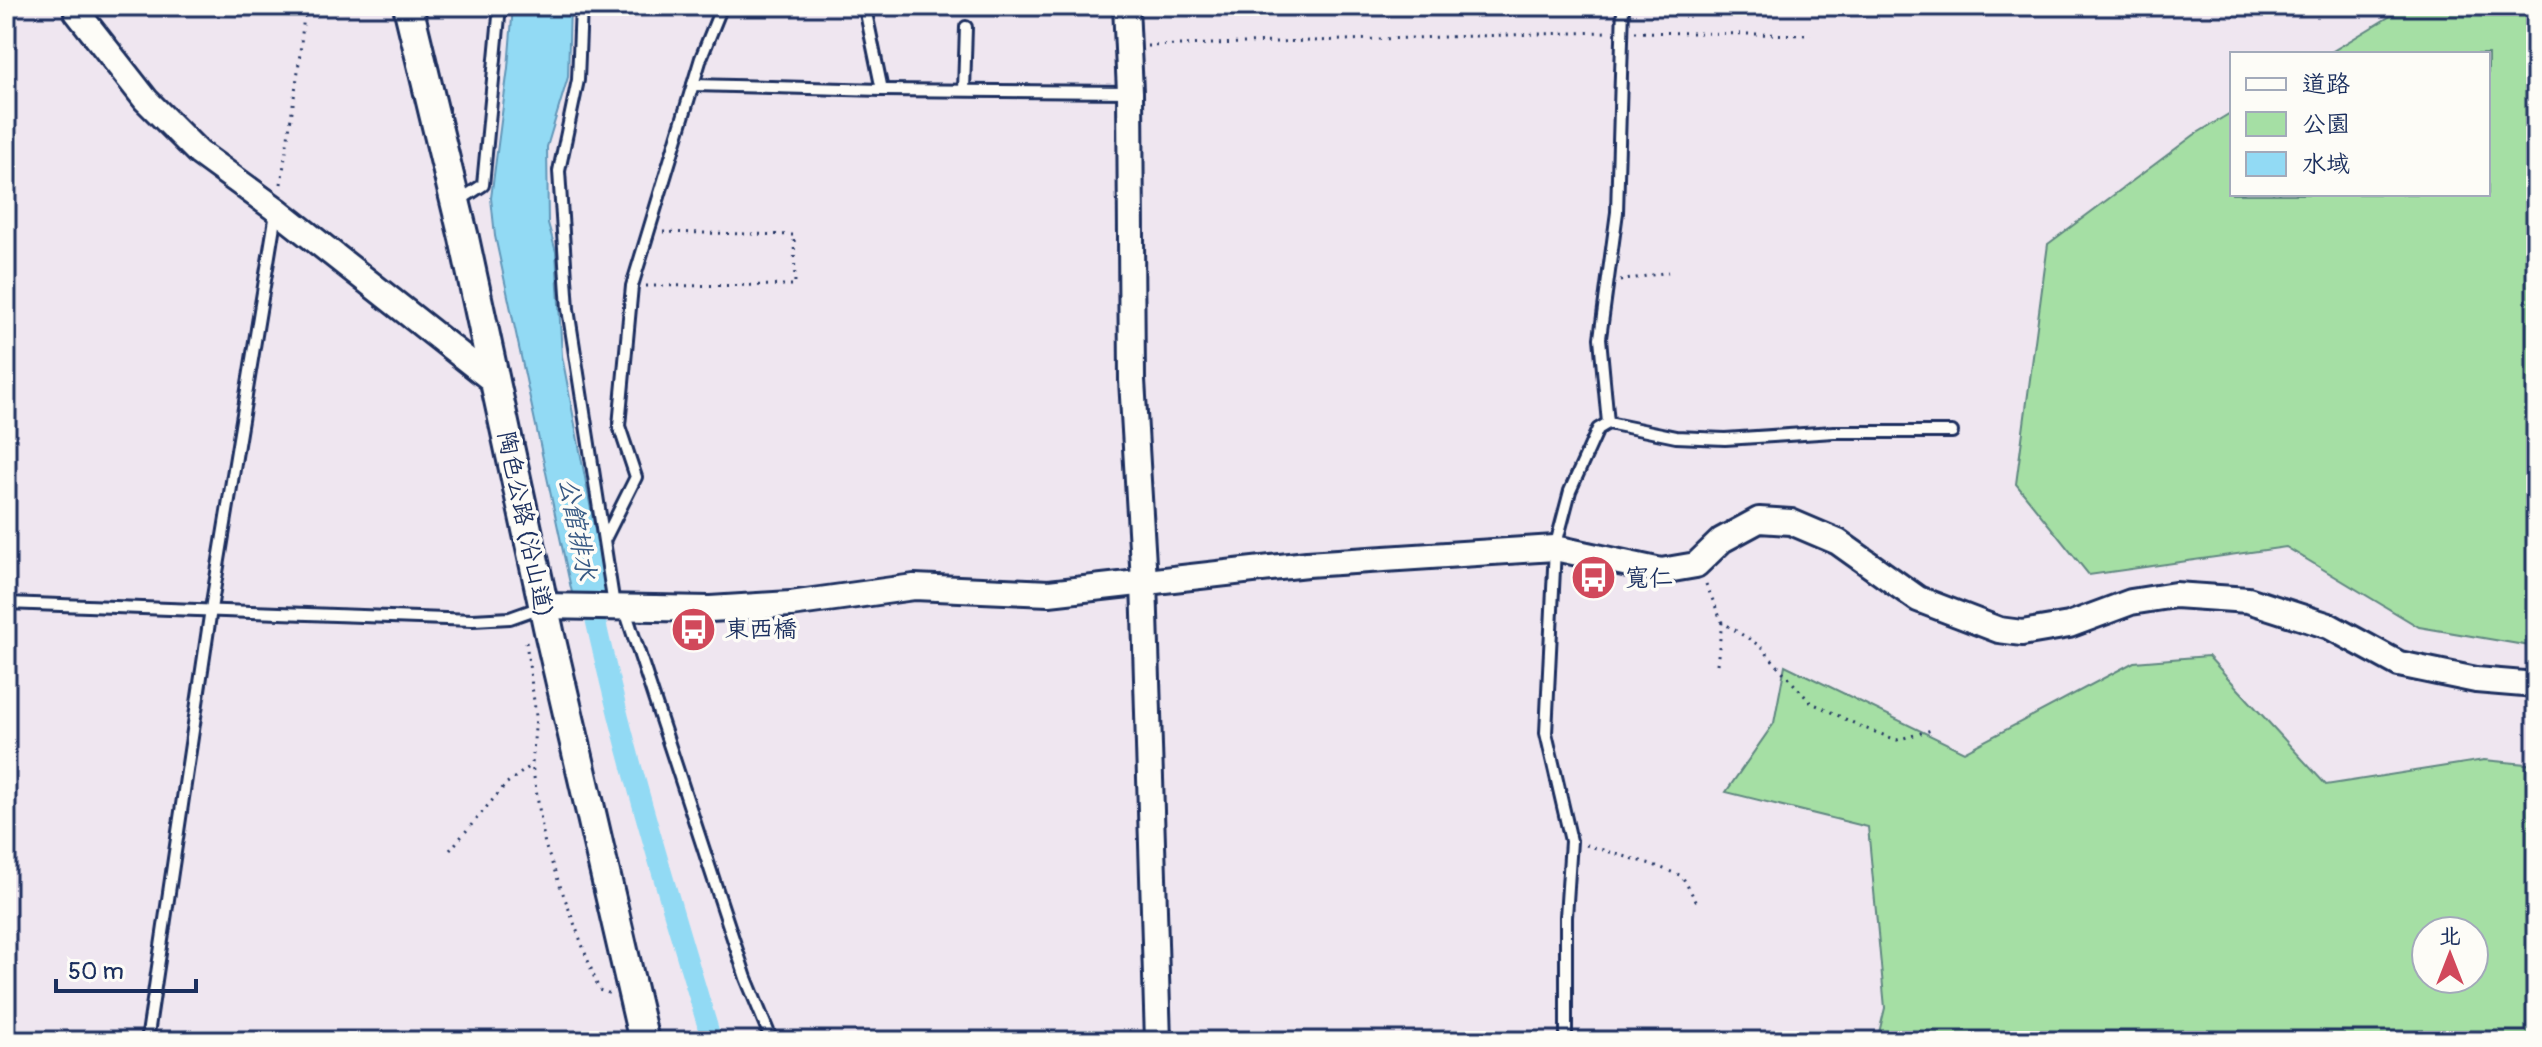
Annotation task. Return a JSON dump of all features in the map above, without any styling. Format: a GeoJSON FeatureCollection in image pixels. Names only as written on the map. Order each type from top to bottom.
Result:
{"type":"FeatureCollection","features":[{"type":"Feature","properties":{"kind":"main road","name":"陶色公路 (沿山道)"},"geometry":{"type":"LineString","coordinates":[[408,6],[495,382],[557,606],[644,1041]]}},
{"type":"Feature","properties":{"kind":"street"},"geometry":{"type":"LineString","coordinates":[[76,6],[77,12],[146,100],[199,153],[277,210],[495,382]]}},
{"type":"Feature","properties":{"kind":"street"},"geometry":{"type":"LineString","coordinates":[[1126,6],[1130,92],[1132,380],[1144,581],[1158,1041]]}},
{"type":"Feature","properties":{"kind":"street"},"geometry":{"type":"LineString","coordinates":[[557,606],[710,609],[791,604],[914,587],[1049,593],[1307,564],[1555,548],[1661,571],[1696,565],[1722,540],[1759,520],[1791,522],[1838,542],[1918,599],[1999,630],[2022,633],[2069,625],[2131,602],[2175,595],[2248,600],[2329,626],[2399,664],[2476,680],[2536,685]]}},
{"type":"Feature","properties":{"kind":"lane"},"geometry":{"type":"LineString","coordinates":[[455,203],[483,185],[500,6]]}},
{"type":"Feature","properties":{"kind":"lane"},"geometry":{"type":"LineString","coordinates":[[581,6],[578,80],[559,171],[568,309],[613,599],[624,607],[746,978],[772,1041]]}},
{"type":"Feature","properties":{"kind":"lane"},"geometry":{"type":"LineString","coordinates":[[604,540],[636,477],[619,426],[632,286],[701,58],[722,6]]}},
{"type":"Feature","properties":{"kind":"lane"},"geometry":{"type":"LineString","coordinates":[[1608,423],[1600,338],[1617,212],[1623,6]]}},
{"type":"Feature","properties":{"kind":"lane"},"geometry":{"type":"LineString","coordinates":[[866,13],[882,90]]}},
{"type":"Feature","properties":{"kind":"lane"},"geometry":{"type":"LineString","coordinates":[[964,90],[966,27]]}},
{"type":"Feature","properties":{"kind":"lane"},"geometry":{"type":"LineString","coordinates":[[693,85],[1130,92]]}},
{"type":"Feature","properties":{"kind":"lane"},"geometry":{"type":"LineString","coordinates":[[147,1041],[211,609],[277,210]]}},
{"type":"Feature","properties":{"kind":"lane"},"geometry":{"type":"LineString","coordinates":[[1566,1041],[1566,917],[1571,841],[1546,733],[1555,548],[1570,491],[1598,429],[1608,423],[1676,437],[1725,439],[1834,432],[1952,432]]}},
{"type":"Feature","properties":{"kind":"lane"},"geometry":{"type":"LineString","coordinates":[[6,603],[473,620],[510,618],[557,606]]}},
{"type":"Feature","properties":{"kind":"path"},"geometry":{"type":"LineString","coordinates":[[277,210],[305,6]]}},
{"type":"Feature","properties":{"kind":"path"},"geometry":{"type":"LineString","coordinates":[[1128,47],[1623,32],[1811,35]]}},
{"type":"Feature","properties":{"kind":"path"},"geometry":{"type":"LineString","coordinates":[[632,286],[795,285],[794,235],[649,232]]}},
{"type":"Feature","properties":{"kind":"path"},"geometry":{"type":"LineString","coordinates":[[1607,283],[1668,272]]}},
{"type":"Feature","properties":{"kind":"path"},"geometry":{"type":"LineString","coordinates":[[1696,565],[1722,622],[1717,664]]}},
{"type":"Feature","properties":{"kind":"path"},"geometry":{"type":"LineString","coordinates":[[557,606],[526,644],[536,716],[532,765],[545,845],[599,990],[636,1002]]}},
{"type":"Feature","properties":{"kind":"path"},"geometry":{"type":"LineString","coordinates":[[1722,622],[1760,646],[1810,702],[1897,740],[1935,729]]}},
{"type":"Feature","properties":{"kind":"path"},"geometry":{"type":"LineString","coordinates":[[450,850],[507,783],[532,765]]}},
{"type":"Feature","properties":{"kind":"path"},"geometry":{"type":"LineString","coordinates":[[1571,841],[1682,876],[1697,903]]}},
{"type":"Feature","properties":{"kind":"green space"},"geometry":{"type":"Polygon","coordinates":[[[2407,6],[2536,6],[2536,647],[2419,627],[2286,547],[2089,575],[2016,484],[2048,244],[2194,135],[2230,113],[2230,196],[2490,196],[2490,52],[2331,52],[2407,6]]]}},
{"type":"Feature","properties":{"kind":"green space"},"geometry":{"type":"Polygon","coordinates":[[[2208,656],[2326,785],[2484,760],[2536,765],[2536,1041],[1877,1041],[1885,1008],[1868,827],[1726,792],[1774,723],[1785,665],[1964,752],[2134,662],[2208,656]]]}},
{"type":"Feature","properties":{"kind":"water"},"geometry":{"type":"Polygon","coordinates":[[[513,6],[570,6],[568,77],[547,147],[548,223],[556,252],[562,356],[607,594],[572,593],[495,236],[491,198],[513,6]]]}},
{"type":"Feature","properties":{"kind":"waterway","name":"公館排水"},"geometry":{"type":"LineString","coordinates":[[584,566],[626,746],[712,1041]]}},
{"type":"Feature","properties":{"kind":"place","name":"寬仁"},"geometry":{"type":"Point","coordinates":[1594,578]}},
{"type":"Feature","properties":{"kind":"place","name":"東西橋"},"geometry":{"type":"Point","coordinates":[694,629]}}]}
